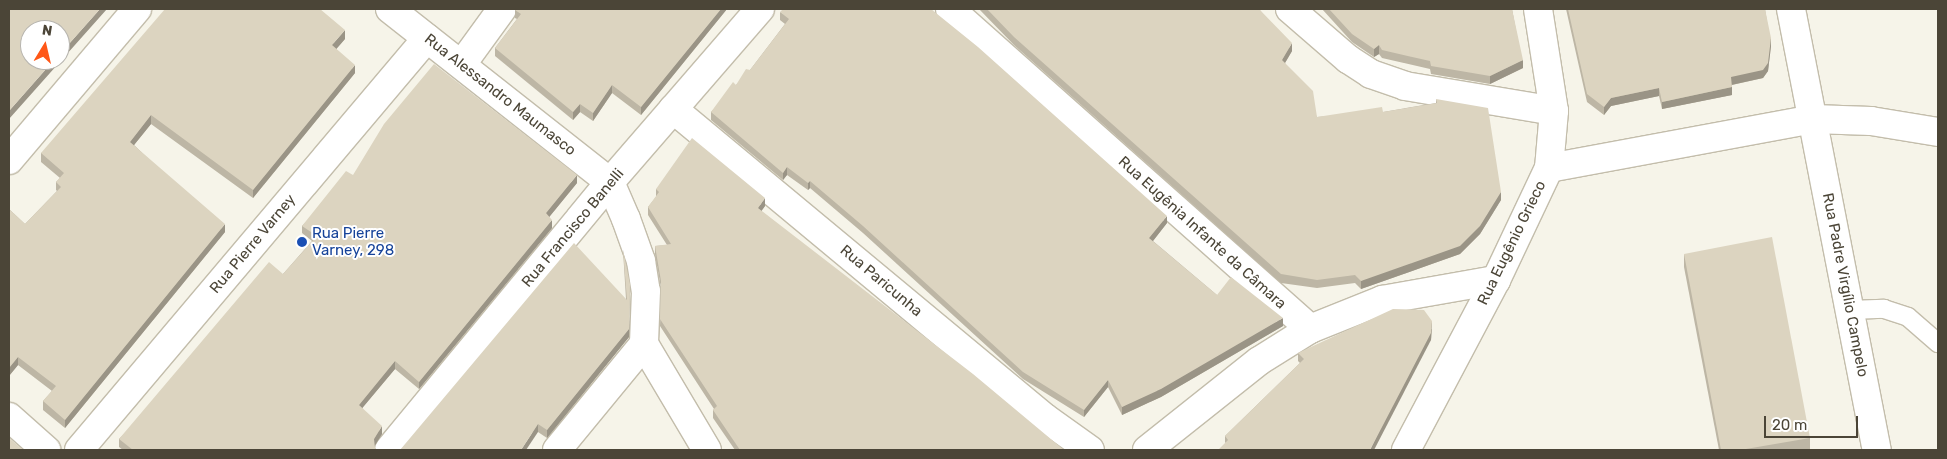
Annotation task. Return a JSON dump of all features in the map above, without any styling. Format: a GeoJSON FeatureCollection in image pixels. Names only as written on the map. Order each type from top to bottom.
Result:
{"type":"FeatureCollection","features":[{"type":"Feature","properties":{"kind":"street"},"geometry":{"type":"LineString","coordinates":[[9,160],[136,9]]}},
{"type":"Feature","properties":{"kind":"street","name":"Rua Alessandro Maumasco"},"geometry":{"type":"LineString","coordinates":[[390,9],[610,182]]}},
{"type":"Feature","properties":{"kind":"street"},"geometry":{"type":"LineString","coordinates":[[462,64],[502,9]]}},
{"type":"Feature","properties":{"kind":"street","name":"Rua Francisco Banelli"},"geometry":{"type":"LineString","coordinates":[[389,450],[610,182],[760,9]]}},
{"type":"Feature","properties":{"kind":"street","name":"Rua Eugênia Infante da Câmara"},"geometry":{"type":"LineString","coordinates":[[950,9],[1310,329]]}},
{"type":"Feature","properties":{"kind":"street"},"geometry":{"type":"LineString","coordinates":[[1290,9],[1348,59],[1371,74],[1405,86],[1554,111]]}},
{"type":"Feature","properties":{"kind":"street"},"geometry":{"type":"LineString","coordinates":[[1538,9],[1554,111],[1549,168]]}},
{"type":"Feature","properties":{"kind":"street","name":"Rua Padre Virgílio Campelo"},"geometry":{"type":"LineString","coordinates":[[1791,9],[1877,450]]}},
{"type":"Feature","properties":{"kind":"street","name":"Rua Pierre Varney"},"geometry":{"type":"LineString","coordinates":[[79,450],[427,38]]}},
{"type":"Feature","properties":{"kind":"street","name":"Rua Paricunha"},"geometry":{"type":"LineString","coordinates":[[673,109],[1045,418],[1090,450]]}},
{"type":"Feature","properties":{"kind":"street","name":"Rua Eugênio Grieco"},"geometry":{"type":"LineString","coordinates":[[1406,450],[1496,280],[1549,168],[1813,119],[1871,121],[1938,132]]}},
{"type":"Feature","properties":{"kind":"street"},"geometry":{"type":"LineString","coordinates":[[557,450],[644,344],[648,317],[641,262],[610,182]]}},
{"type":"Feature","properties":{"kind":"street"},"geometry":{"type":"LineString","coordinates":[[1147,450],[1259,362],[1310,329],[1382,300],[1496,280]]}},
{"type":"Feature","properties":{"kind":"street"},"geometry":{"type":"LineString","coordinates":[[644,344],[707,450]]}},
{"type":"Feature","properties":{"kind":"street"},"geometry":{"type":"LineString","coordinates":[[9,417],[46,450]]}},
{"type":"Feature","properties":{"kind":"lane"},"geometry":{"type":"LineString","coordinates":[[1849,310],[1884,309],[1908,317],[1938,342]]}},
{"type":"Feature","properties":{"kind":"building"},"geometry":{"type":"Polygon","coordinates":[[[9,9],[100,9],[70,43],[70,20],[20,20],[20,70],[45,70],[9,111],[9,9]]]}},
{"type":"Feature","properties":{"kind":"building"},"geometry":{"type":"Polygon","coordinates":[[[165,9],[320,9],[345,30],[332,45],[355,65],[253,190],[151,115],[130,142],[225,224],[65,420],[43,401],[56,386],[18,357],[9,368],[9,209],[25,224],[61,187],[56,182],[64,173],[41,153],[165,9]]]}},
{"type":"Feature","properties":{"kind":"building"},"geometry":{"type":"Polygon","coordinates":[[[515,9],[721,9],[641,107],[612,85],[593,113],[580,104],[573,112],[495,48],[521,14],[515,9]]]}},
{"type":"Feature","properties":{"kind":"building"},"geometry":{"type":"Polygon","coordinates":[[[783,9],[931,9],[978,47],[1167,216],[1149,238],[1217,295],[1231,277],[1283,318],[1161,389],[1122,407],[1108,380],[1084,410],[1023,372],[863,226],[810,181],[808,183],[787,167],[783,173],[711,112],[733,82],[736,85],[746,69],[750,70],[789,19],[780,12],[783,9]]]}},
{"type":"Feature","properties":{"kind":"building"},"geometry":{"type":"Polygon","coordinates":[[[987,9],[1259,9],[1292,43],[1282,60],[1313,91],[1317,117],[1382,107],[1383,112],[1437,103],[1436,99],[1488,108],[1501,192],[1480,226],[1460,246],[1361,281],[1355,275],[1317,280],[1281,274],[1014,37],[987,9]]]}},
{"type":"Feature","properties":{"kind":"building"},"geometry":{"type":"Polygon","coordinates":[[[1329,9],[1512,9],[1523,60],[1490,76],[1431,66],[1430,61],[1382,50],[1379,45],[1374,49],[1352,34],[1329,9]]]}},
{"type":"Feature","properties":{"kind":"building"},"geometry":{"type":"Polygon","coordinates":[[[1568,9],[1765,9],[1771,38],[1768,63],[1763,70],[1731,77],[1732,87],[1662,102],[1659,88],[1611,98],[1604,107],[1587,94],[1568,9]]]}},
{"type":"Feature","properties":{"kind":"building"},"geometry":{"type":"Polygon","coordinates":[[[434,64],[577,175],[546,213],[552,220],[419,382],[395,361],[359,405],[382,426],[374,439],[377,450],[133,450],[119,439],[269,262],[283,274],[317,236],[302,226],[346,171],[353,175],[384,124],[434,64]]]}},
{"type":"Feature","properties":{"kind":"building"},"geometry":{"type":"Polygon","coordinates":[[[692,138],[765,198],[758,208],[973,374],[1064,450],[740,450],[713,410],[717,406],[660,319],[661,281],[655,246],[671,244],[648,207],[659,192],[656,189],[692,138]]]}},
{"type":"Feature","properties":{"kind":"building"},"geometry":{"type":"Polygon","coordinates":[[[1772,237],[1810,438],[1740,450],[1721,450],[1684,254],[1772,237]]]}},
{"type":"Feature","properties":{"kind":"building"},"geometry":{"type":"Polygon","coordinates":[[[574,243],[627,300],[623,250],[630,284],[629,329],[547,430],[538,424],[521,450],[400,450],[574,243]]]}},
{"type":"Feature","properties":{"kind":"building"},"geometry":{"type":"Polygon","coordinates":[[[1393,309],[1424,310],[1432,321],[1431,333],[1370,450],[1218,450],[1228,440],[1225,436],[1304,359],[1298,353],[1393,309]]]}},
{"type":"Feature","properties":{"kind":"building"},"geometry":{"type":"Polygon","coordinates":[[[9,438],[23,450],[9,450],[9,438]]]}},
{"type":"Feature","properties":{"kind":"place","name":"Rua Pierre Varney, 298"},"geometry":{"type":"Point","coordinates":[302,242]}}]}
